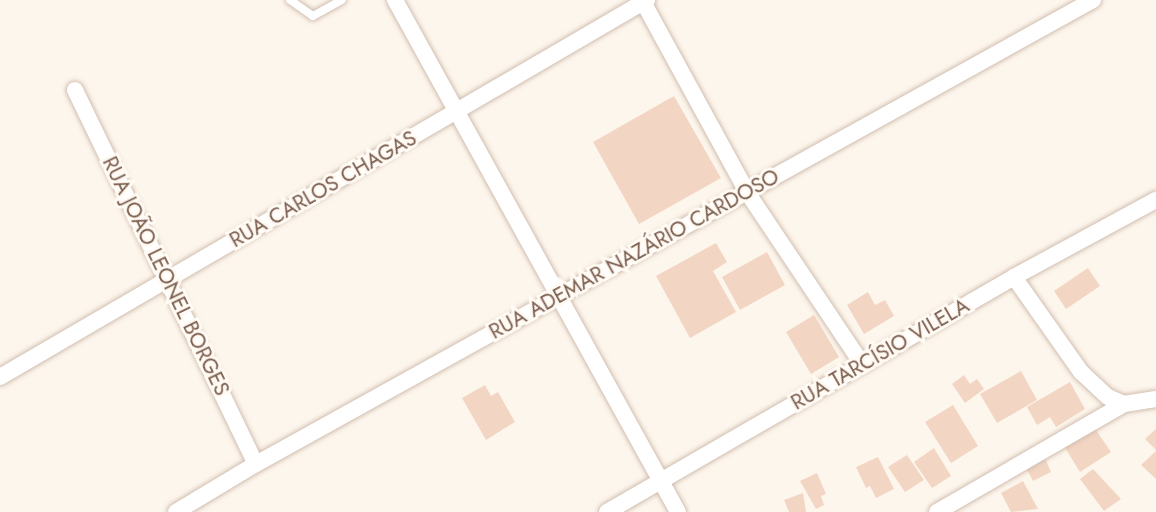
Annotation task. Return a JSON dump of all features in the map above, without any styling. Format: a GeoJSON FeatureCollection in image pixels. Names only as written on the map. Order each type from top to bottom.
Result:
{"type":"FeatureCollection","features":[{"type":"Feature","properties":{"kind":"street"},"geometry":{"type":"LineString","coordinates":[[395,0],[678,512]]}},
{"type":"Feature","properties":{"kind":"street","name":"RUA ADEMAR NAZÁRIO CARDOSO"},"geometry":{"type":"LineString","coordinates":[[176,512],[256,464],[1093,0]]}},
{"type":"Feature","properties":{"kind":"street"},"geometry":{"type":"LineString","coordinates":[[644,1],[747,192],[862,364]]}},
{"type":"Feature","properties":{"kind":"street","name":"RUA CARLOS CHAGAS"},"geometry":{"type":"LineString","coordinates":[[0,378],[644,1]]}},
{"type":"Feature","properties":{"kind":"street","name":"RUA JOÃO LEONEL BORGES"},"geometry":{"type":"LineString","coordinates":[[75,90],[170,279],[256,464]]}},
{"type":"Feature","properties":{"kind":"street","name":"RUA TARCÍSIO VILELA"},"geometry":{"type":"LineString","coordinates":[[607,512],[1014,277],[1156,200]]}},
{"type":"Feature","properties":{"kind":"street"},"geometry":{"type":"LineString","coordinates":[[1014,277],[1087,379],[1108,398],[1124,404]]}},
{"type":"Feature","properties":{"kind":"street"},"geometry":{"type":"LineString","coordinates":[[937,512],[1124,404],[1156,399]]}},
{"type":"Feature","properties":{"kind":"lane"},"geometry":{"type":"LineString","coordinates":[[290,0],[313,16],[342,0]]}},
{"type":"Feature","properties":{"kind":"building"},"geometry":{"type":"Polygon","coordinates":[[[674,96],[721,178],[639,224],[593,142],[674,96]]]}},
{"type":"Feature","properties":{"kind":"building"},"geometry":{"type":"Polygon","coordinates":[[[716,243],[727,262],[713,271],[736,312],[690,338],[656,276],[716,243]]]}},
{"type":"Feature","properties":{"kind":"building"},"geometry":{"type":"Polygon","coordinates":[[[767,252],[785,285],[740,310],[722,277],[767,252]]]}},
{"type":"Feature","properties":{"kind":"building"},"geometry":{"type":"Polygon","coordinates":[[[1088,268],[1100,286],[1066,309],[1054,291],[1088,268]]]}},
{"type":"Feature","properties":{"kind":"building"},"geometry":{"type":"Polygon","coordinates":[[[868,292],[875,305],[885,300],[894,316],[864,334],[847,305],[868,292]]]}},
{"type":"Feature","properties":{"kind":"building"},"geometry":{"type":"Polygon","coordinates":[[[814,315],[839,357],[811,374],[786,332],[814,315]]]}},
{"type":"Feature","properties":{"kind":"building"},"geometry":{"type":"Polygon","coordinates":[[[1021,371],[1037,400],[997,423],[980,394],[1021,371]]]}},
{"type":"Feature","properties":{"kind":"building"},"geometry":{"type":"Polygon","coordinates":[[[964,375],[970,384],[977,379],[984,389],[965,403],[952,384],[964,375]]]}},
{"type":"Feature","properties":{"kind":"building"},"geometry":{"type":"Polygon","coordinates":[[[1070,382],[1085,409],[1056,427],[1050,417],[1037,425],[1027,407],[1070,382]]]}},
{"type":"Feature","properties":{"kind":"building"},"geometry":{"type":"Polygon","coordinates":[[[485,385],[491,396],[498,392],[515,422],[486,440],[462,398],[485,385]]]}},
{"type":"Feature","properties":{"kind":"building"},"geometry":{"type":"Polygon","coordinates":[[[953,405],[978,446],[951,463],[925,422],[953,405]]]}},
{"type":"Feature","properties":{"kind":"building"},"geometry":{"type":"Polygon","coordinates":[[[1094,427],[1111,452],[1080,472],[1064,446],[1094,427]]]}},
{"type":"Feature","properties":{"kind":"building"},"geometry":{"type":"Polygon","coordinates":[[[1156,429],[1156,450],[1145,439],[1156,429]]]}},
{"type":"Feature","properties":{"kind":"building"},"geometry":{"type":"Polygon","coordinates":[[[934,448],[951,476],[932,488],[914,462],[934,448]]]}},
{"type":"Feature","properties":{"kind":"building"},"geometry":{"type":"Polygon","coordinates":[[[1156,451],[1156,479],[1141,465],[1156,451]]]}},
{"type":"Feature","properties":{"kind":"building"},"geometry":{"type":"Polygon","coordinates":[[[907,455],[924,480],[905,492],[888,467],[907,455]]]}},
{"type":"Feature","properties":{"kind":"building"},"geometry":{"type":"Polygon","coordinates":[[[878,457],[894,489],[876,498],[870,486],[866,488],[856,467],[878,457]]]}},
{"type":"Feature","properties":{"kind":"building"},"geometry":{"type":"Polygon","coordinates":[[[1045,458],[1051,472],[1033,481],[1026,468],[1045,458]]]}},
{"type":"Feature","properties":{"kind":"building"},"geometry":{"type":"Polygon","coordinates":[[[1093,469],[1121,499],[1104,511],[1080,479],[1093,469]]]}},
{"type":"Feature","properties":{"kind":"building"},"geometry":{"type":"Polygon","coordinates":[[[817,473],[826,494],[821,496],[824,505],[816,509],[800,481],[817,473]]]}},
{"type":"Feature","properties":{"kind":"building"},"geometry":{"type":"Polygon","coordinates":[[[1023,481],[1038,509],[1011,512],[1001,493],[1023,481]]]}},
{"type":"Feature","properties":{"kind":"building"},"geometry":{"type":"Polygon","coordinates":[[[803,493],[806,512],[789,512],[784,500],[803,493]]]}}]}
